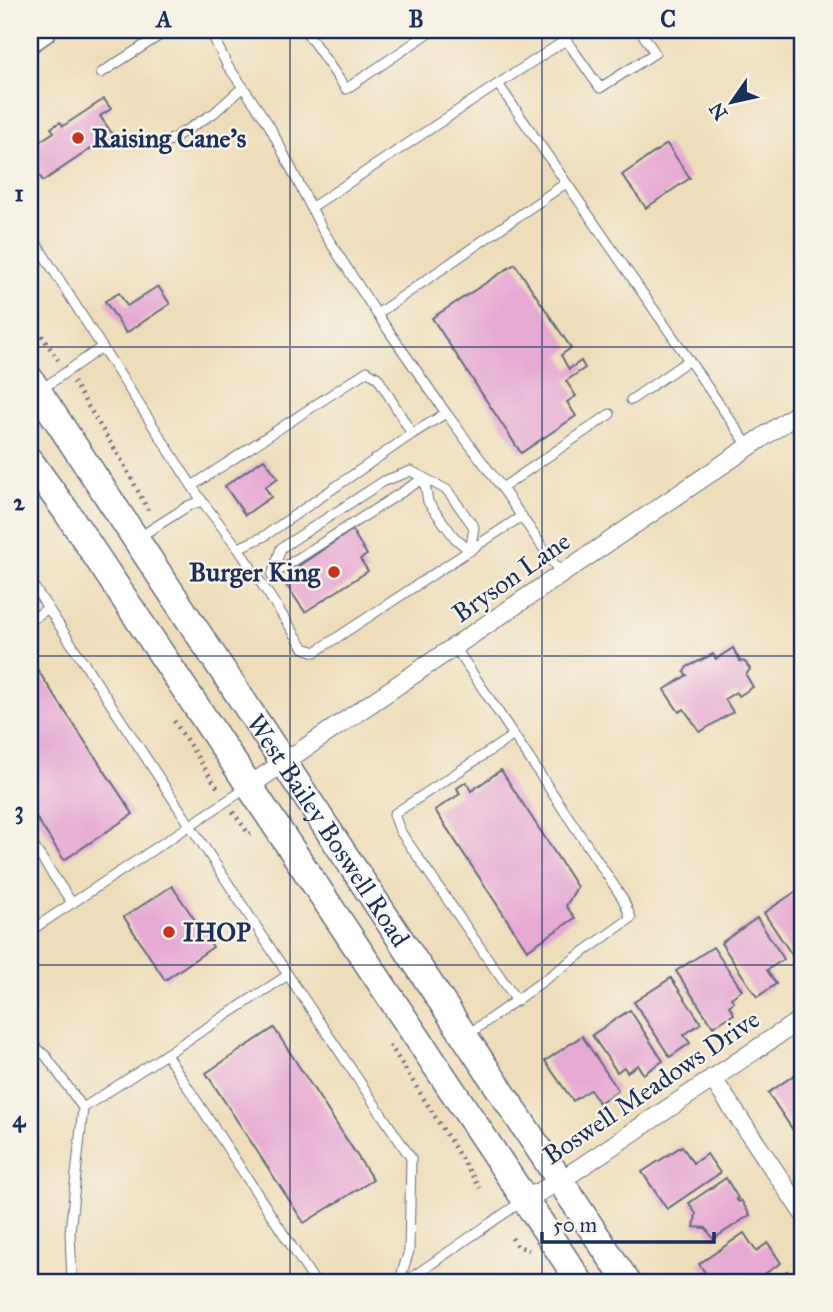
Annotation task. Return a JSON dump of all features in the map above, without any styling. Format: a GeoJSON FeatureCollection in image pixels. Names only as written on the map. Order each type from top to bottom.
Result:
{"type":"FeatureCollection","features":[{"type":"Feature","properties":{"kind":"main road"},"geometry":{"type":"LineString","coordinates":[[30,39],[43,30]]}},
{"type":"Feature","properties":{"kind":"main road","name":"West Bailey Boswell Road"},"geometry":{"type":"LineString","coordinates":[[34,386],[627,1282]]}},
{"type":"Feature","properties":{"kind":"main road","name":"West Bailey Boswell Road"},"geometry":{"type":"LineString","coordinates":[[30,461],[580,1282]]}},
{"type":"Feature","properties":{"kind":"street","name":"Bryson Lane"},"geometry":{"type":"LineString","coordinates":[[249,786],[803,410]]}},
{"type":"Feature","properties":{"kind":"street","name":"Boswell Meadows Drive"},"geometry":{"type":"LineString","coordinates":[[526,1199],[560,1181],[803,1018]]}},
{"type":"Feature","properties":{"kind":"street"},"geometry":{"type":"LineString","coordinates":[[712,1078],[803,1213]]}},
{"type":"Feature","properties":{"kind":"lane"},"geometry":{"type":"LineString","coordinates":[[101,72],[168,30]]}},
{"type":"Feature","properties":{"kind":"lane"},"geometry":{"type":"LineString","coordinates":[[210,30],[227,65],[269,125],[323,229],[377,314],[561,574]]}},
{"type":"Feature","properties":{"kind":"lane"},"geometry":{"type":"LineString","coordinates":[[305,30],[346,89],[433,30]]}},
{"type":"Feature","properties":{"kind":"lane"},"geometry":{"type":"LineString","coordinates":[[559,30],[600,88],[655,53],[640,30]]}},
{"type":"Feature","properties":{"kind":"lane"},"geometry":{"type":"LineString","coordinates":[[312,208],[566,40]]}},
{"type":"Feature","properties":{"kind":"lane"},"geometry":{"type":"LineString","coordinates":[[498,84],[749,447]]}},
{"type":"Feature","properties":{"kind":"lane"},"geometry":{"type":"LineString","coordinates":[[164,144],[214,113],[243,87]]}},
{"type":"Feature","properties":{"kind":"lane"},"geometry":{"type":"LineString","coordinates":[[377,314],[566,183]]}},
{"type":"Feature","properties":{"kind":"lane"},"geometry":{"type":"LineString","coordinates":[[31,235],[192,486],[239,548],[304,648],[315,652],[522,516]]}},
{"type":"Feature","properties":{"kind":"lane"},"geometry":{"type":"LineString","coordinates":[[34,386],[102,347]]}},
{"type":"Feature","properties":{"kind":"lane"},"geometry":{"type":"LineString","coordinates":[[631,400],[689,360]]}},
{"type":"Feature","properties":{"kind":"lane"},"geometry":{"type":"LineString","coordinates":[[192,486],[367,371],[377,378],[412,434]]}},
{"type":"Feature","properties":{"kind":"lane"},"geometry":{"type":"LineString","coordinates":[[239,548],[263,537],[446,413]]}},
{"type":"Feature","properties":{"kind":"lane"},"geometry":{"type":"LineString","coordinates":[[502,488],[610,414]]}},
{"type":"Feature","properties":{"kind":"lane"},"geometry":{"type":"LineString","coordinates":[[272,576],[281,548],[384,481],[411,471],[447,490],[474,527],[470,551]]}},
{"type":"Feature","properties":{"kind":"lane"},"geometry":{"type":"LineString","coordinates":[[261,583],[424,478]]}},
{"type":"Feature","properties":{"kind":"lane"},"geometry":{"type":"LineString","coordinates":[[424,478],[428,502],[455,538],[470,551]]}},
{"type":"Feature","properties":{"kind":"lane"},"geometry":{"type":"LineString","coordinates":[[136,540],[188,506],[202,501]]}},
{"type":"Feature","properties":{"kind":"lane"},"geometry":{"type":"LineString","coordinates":[[30,580],[411,1158],[409,1251],[399,1282]]}},
{"type":"Feature","properties":{"kind":"lane"},"geometry":{"type":"LineString","coordinates":[[30,621],[48,608]]}},
{"type":"Feature","properties":{"kind":"lane"},"geometry":{"type":"LineString","coordinates":[[455,648],[623,900],[631,918],[465,1037]]}},
{"type":"Feature","properties":{"kind":"lane"},"geometry":{"type":"LineString","coordinates":[[514,735],[394,814],[400,831],[517,1001]]}},
{"type":"Feature","properties":{"kind":"lane"},"geometry":{"type":"LineString","coordinates":[[30,931],[249,786]]}},
{"type":"Feature","properties":{"kind":"lane"},"geometry":{"type":"LineString","coordinates":[[30,841],[72,903]]}},
{"type":"Feature","properties":{"kind":"lane"},"geometry":{"type":"LineString","coordinates":[[83,1108],[288,975]]}},
{"type":"Feature","properties":{"kind":"lane"},"geometry":{"type":"LineString","coordinates":[[30,1043],[46,1056],[83,1108],[71,1232],[72,1282]]}},
{"type":"Feature","properties":{"kind":"lane"},"geometry":{"type":"LineString","coordinates":[[166,1054],[315,1282]]}},
{"type":"Feature","properties":{"kind":"lane"},"geometry":{"type":"LineString","coordinates":[[405,1282],[526,1199]]}},
{"type":"Feature","properties":{"kind":"building","name":"Raising Cane's"},"geometry":{"type":"Polygon","coordinates":[[[104,99],[111,109],[100,116],[114,136],[43,181],[30,161],[30,148],[54,132],[51,128],[60,122],[63,126],[104,99]]]}},
{"type":"Feature","properties":{"kind":"building"},"geometry":{"type":"Polygon","coordinates":[[[667,144],[690,178],[646,208],[622,175],[667,144]]]}},
{"type":"Feature","properties":{"kind":"building"},"geometry":{"type":"Polygon","coordinates":[[[515,264],[571,348],[561,355],[568,368],[581,361],[585,368],[566,381],[576,396],[567,402],[576,416],[521,453],[432,318],[515,264]]]}},
{"type":"Feature","properties":{"kind":"building"},"geometry":{"type":"Polygon","coordinates":[[[158,286],[170,304],[126,333],[105,301],[119,293],[127,306],[158,286]]]}},
{"type":"Feature","properties":{"kind":"building"},"geometry":{"type":"Polygon","coordinates":[[[264,459],[278,478],[265,487],[271,497],[245,515],[225,486],[264,459]]]}},
{"type":"Feature","properties":{"kind":"building","name":"Burger King"},"geometry":{"type":"Polygon","coordinates":[[[352,530],[367,555],[360,559],[368,571],[305,612],[285,583],[301,572],[297,567],[352,530]]]}},
{"type":"Feature","properties":{"kind":"building"},"geometry":{"type":"Polygon","coordinates":[[[733,648],[740,661],[745,662],[750,669],[746,675],[753,687],[739,696],[736,692],[725,699],[733,712],[700,732],[684,709],[679,712],[664,690],[687,675],[684,672],[687,667],[713,654],[716,659],[733,648]]]}},
{"type":"Feature","properties":{"kind":"building"},"geometry":{"type":"Polygon","coordinates":[[[33,663],[133,814],[64,860],[30,808],[30,665],[33,663]]]}},
{"type":"Feature","properties":{"kind":"building"},"geometry":{"type":"Polygon","coordinates":[[[501,770],[577,887],[566,906],[575,918],[527,950],[435,810],[460,794],[457,788],[466,782],[471,791],[501,770]]]}},
{"type":"Feature","properties":{"kind":"building","name":"IHOP"},"geometry":{"type":"Polygon","coordinates":[[[172,886],[213,947],[165,980],[124,917],[172,886]]]}},
{"type":"Feature","properties":{"kind":"building"},"geometry":{"type":"Polygon","coordinates":[[[801,888],[803,947],[792,955],[764,913],[801,888]]]}},
{"type":"Feature","properties":{"kind":"building"},"geometry":{"type":"Polygon","coordinates":[[[757,918],[784,959],[767,970],[776,984],[757,997],[721,943],[757,918]]]}},
{"type":"Feature","properties":{"kind":"building"},"geometry":{"type":"Polygon","coordinates":[[[713,947],[742,990],[731,998],[734,1002],[729,1006],[734,1014],[713,1027],[676,971],[713,947]]]}},
{"type":"Feature","properties":{"kind":"building"},"geometry":{"type":"Polygon","coordinates":[[[671,978],[701,1023],[684,1035],[690,1043],[670,1057],[634,1002],[671,978]]]}},
{"type":"Feature","properties":{"kind":"building"},"geometry":{"type":"Polygon","coordinates":[[[630,1010],[663,1061],[643,1074],[638,1065],[627,1072],[624,1067],[617,1072],[592,1035],[630,1010]]]}},
{"type":"Feature","properties":{"kind":"building"},"geometry":{"type":"Polygon","coordinates":[[[274,1028],[373,1180],[304,1223],[206,1073],[274,1028]]]}},
{"type":"Feature","properties":{"kind":"building"},"geometry":{"type":"Polygon","coordinates":[[[582,1036],[618,1090],[599,1103],[590,1090],[573,1101],[545,1061],[582,1036]]]}},
{"type":"Feature","properties":{"kind":"building"},"geometry":{"type":"Polygon","coordinates":[[[803,1069],[803,1127],[795,1133],[768,1093],[803,1069]]]}},
{"type":"Feature","properties":{"kind":"building"},"geometry":{"type":"Polygon","coordinates":[[[682,1146],[693,1163],[707,1154],[720,1173],[667,1209],[642,1172],[682,1146]]]}},
{"type":"Feature","properties":{"kind":"building"},"geometry":{"type":"Polygon","coordinates":[[[726,1178],[738,1198],[736,1199],[739,1202],[741,1200],[750,1215],[713,1239],[706,1228],[694,1227],[696,1214],[689,1203],[726,1178]]]}},
{"type":"Feature","properties":{"kind":"building"},"geometry":{"type":"Polygon","coordinates":[[[744,1233],[756,1251],[768,1243],[781,1263],[752,1282],[712,1282],[699,1264],[744,1233]]]}},
{"type":"Feature","properties":{"kind":"building"},"geometry":{"type":"Polygon","coordinates":[[[787,1271],[794,1282],[771,1282],[787,1271]]]}},
{"type":"Feature","properties":{"kind":"place","name":"Raising Cane's"},"geometry":{"type":"Point","coordinates":[78,138]}},
{"type":"Feature","properties":{"kind":"place","name":"Burger King"},"geometry":{"type":"Point","coordinates":[334,572]}},
{"type":"Feature","properties":{"kind":"place","name":"IHOP"},"geometry":{"type":"Point","coordinates":[169,932]}}]}
